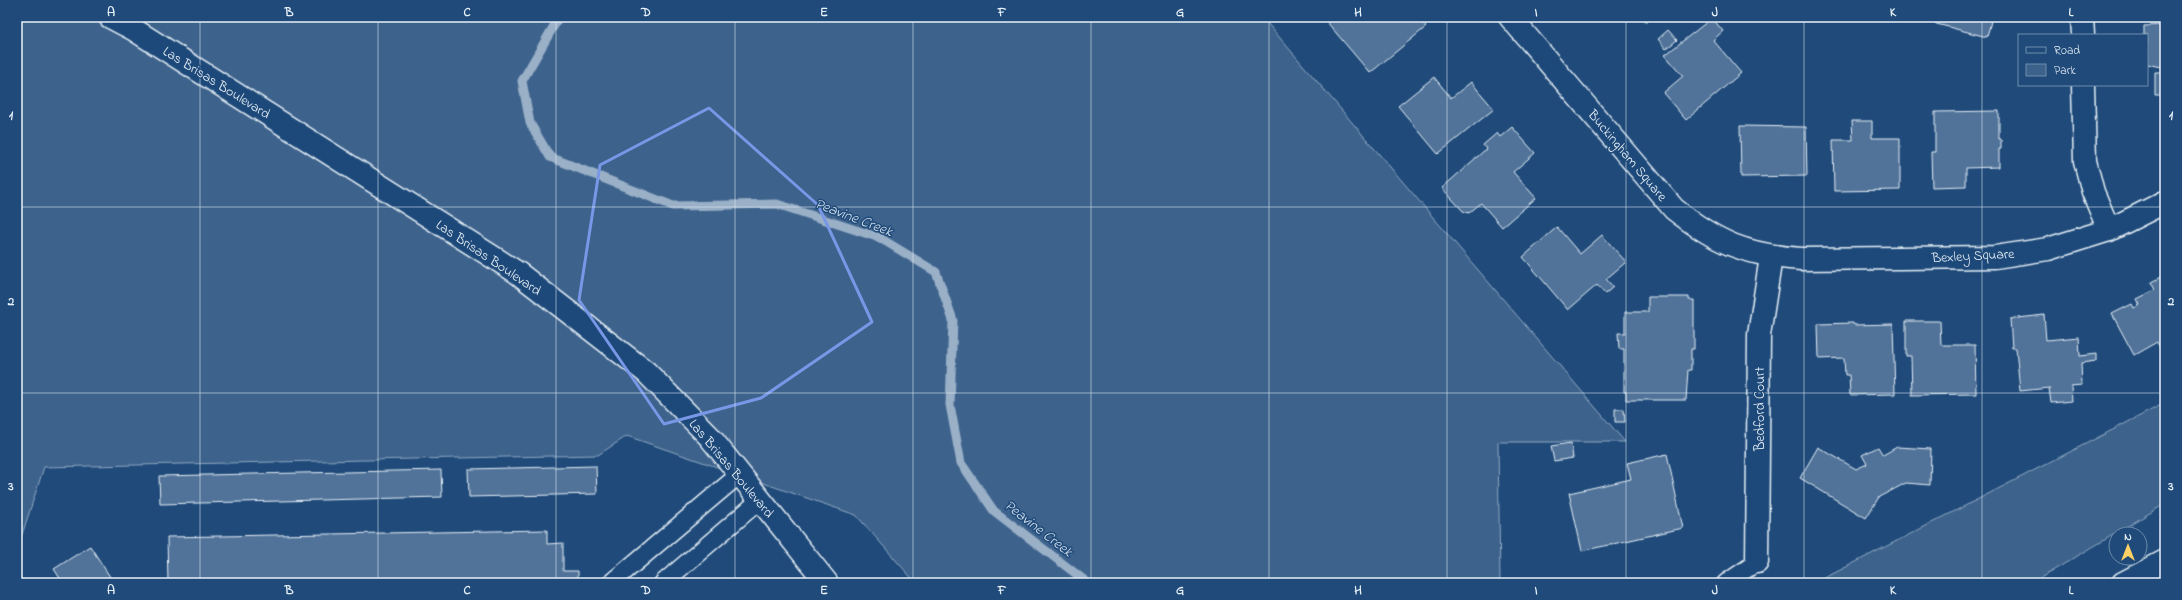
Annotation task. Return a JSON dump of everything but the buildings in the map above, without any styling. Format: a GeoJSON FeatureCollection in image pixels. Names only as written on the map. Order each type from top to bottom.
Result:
{"type":"FeatureCollection","features":[{"type":"Feature","properties":{"kind":"street","name":"Las Brisas Boulevard"},"geometry":{"type":"LineString","coordinates":[[110,17],[133,29],[518,273],[646,372],[710,436],[827,583]]}},
{"type":"Feature","properties":{"kind":"street","name":"Buckingham Square"},"geometry":{"type":"LineString","coordinates":[[1510,17],[1674,209],[1701,230],[1728,244],[1771,257]]}},
{"type":"Feature","properties":{"kind":"street"},"geometry":{"type":"LineString","coordinates":[[2082,17],[2083,34]]}},
{"type":"Feature","properties":{"kind":"street"},"geometry":{"type":"LineString","coordinates":[[2084,86],[2085,161],[2093,192],[2108,230]]}},
{"type":"Feature","properties":{"kind":"street","name":"Bexley Square"},"geometry":{"type":"LineString","coordinates":[[1771,257],[1801,259],[1995,257],[2048,249],[2108,230],[2165,202]]}},
{"type":"Feature","properties":{"kind":"street","name":"Bedford Court"},"geometry":{"type":"LineString","coordinates":[[1757,562],[1759,336],[1771,257]]}},
{"type":"Feature","properties":{"kind":"street"},"geometry":{"type":"LineString","coordinates":[[2123,583],[2165,561]]}},
{"type":"Feature","properties":{"kind":"lane"},"geometry":{"type":"LineString","coordinates":[[611,583],[740,474]]}},
{"type":"Feature","properties":{"kind":"lane"},"geometry":{"type":"LineString","coordinates":[[663,583],[760,500]]}},
{"type":"Feature","properties":{"kind":"lane"},"geometry":{"type":"LineString","coordinates":[[1726,583],[1757,562]]}},
{"type":"Feature","properties":{"kind":"highlighted area"},"geometry":{"type":"Polygon","coordinates":[[[709,108],[818,205],[872,322],[761,398],[664,424],[579,300],[600,165],[709,108]]]}},
{"type":"Feature","properties":{"kind":"green space"},"geometry":{"type":"Polygon","coordinates":[[[17,17],[1262,17],[1625,442],[1498,442],[1500,583],[916,583],[856,515],[627,436],[598,455],[44,467],[17,550],[17,17]]]}},
{"type":"Feature","properties":{"kind":"green space"},"geometry":{"type":"Polygon","coordinates":[[[2165,403],[2165,504],[2128,526],[2108,526],[2108,538],[2032,583],[1815,583],[2165,403]]]}},
{"type":"Feature","properties":{"kind":"waterway","name":"Peavine Creek"},"geometry":{"type":"LineString","coordinates":[[559,17],[522,81],[530,123],[550,157],[673,206],[777,204],[880,238],[936,272],[953,320],[950,405],[961,463],[994,511],[1088,583]]}}]}
